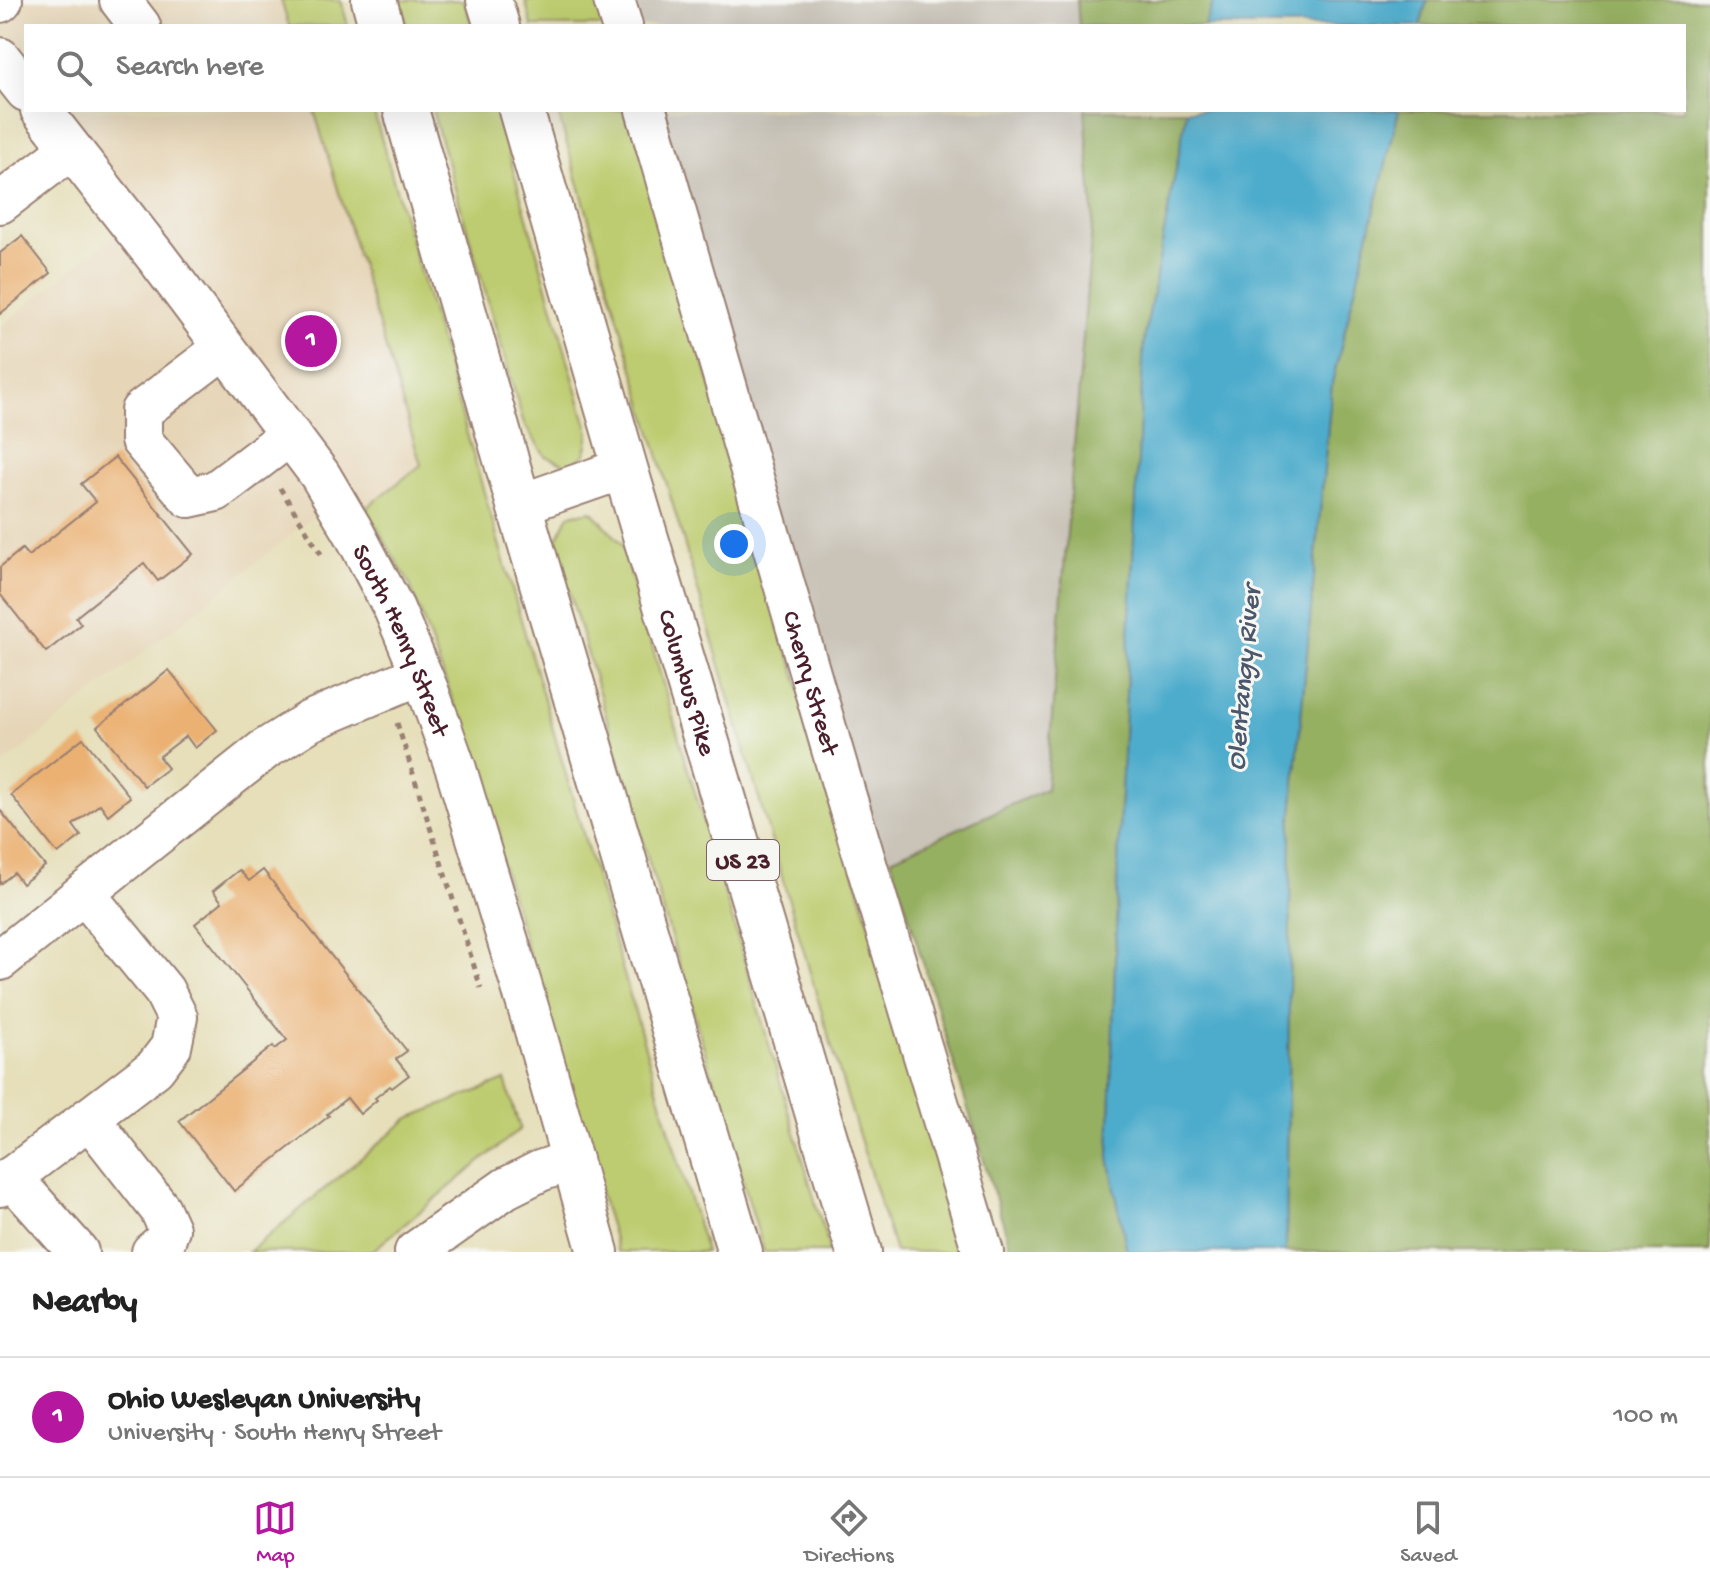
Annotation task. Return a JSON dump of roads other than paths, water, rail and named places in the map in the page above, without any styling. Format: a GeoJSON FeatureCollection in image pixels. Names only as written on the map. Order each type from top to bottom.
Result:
{"type":"FeatureCollection","features":[{"type":"Feature","properties":{"kind":"highway"},"geometry":{"type":"LineString","coordinates":[[374,0],[380,24]]}},
{"type":"Feature","properties":{"kind":"highway"},"geometry":{"type":"LineString","coordinates":[[489,0],[496,24]]}},
{"type":"Feature","properties":{"kind":"highway"},"geometry":{"type":"LineString","coordinates":[[407,112],[519,505],[740,1252]]}},
{"type":"Feature","properties":{"kind":"highway","name":"Columbus Pike"},"geometry":{"type":"LineString","coordinates":[[522,112],[859,1252]]}},
{"type":"Feature","properties":{"kind":"street"},"geometry":{"type":"LineString","coordinates":[[120,0],[138,24]]}},
{"type":"Feature","properties":{"kind":"street"},"geometry":{"type":"LineString","coordinates":[[614,0],[621,24]]}},
{"type":"Feature","properties":{"kind":"street"},"geometry":{"type":"LineString","coordinates":[[0,58],[24,88]]}},
{"type":"Feature","properties":{"kind":"street","name":"South Henry Street"},"geometry":{"type":"LineString","coordinates":[[43,112],[224,348],[275,446],[320,475],[394,609],[403,682],[456,769],[598,1252]]}},
{"type":"Feature","properties":{"kind":"street","name":"Cherry Street"},"geometry":{"type":"LineString","coordinates":[[647,112],[841,782],[983,1252]]}},
{"type":"Feature","properties":{"kind":"street"},"geometry":{"type":"LineString","coordinates":[[0,203],[71,149]]}},
{"type":"Feature","properties":{"kind":"street"},"geometry":{"type":"LineString","coordinates":[[224,348],[141,411],[141,440],[189,497],[216,491],[275,446]]}},
{"type":"Feature","properties":{"kind":"street"},"geometry":{"type":"LineString","coordinates":[[519,505],[625,468]]}},
{"type":"Feature","properties":{"kind":"street"},"geometry":{"type":"LineString","coordinates":[[0,960],[264,750],[310,721],[403,682]]}},
{"type":"Feature","properties":{"kind":"street"},"geometry":{"type":"LineString","coordinates":[[78,1252],[5,1181],[155,1068],[171,1047],[177,1017],[164,991],[84,893]]}},
{"type":"Feature","properties":{"kind":"street"},"geometry":{"type":"LineString","coordinates":[[89,1118],[160,1209],[169,1229],[165,1241],[152,1252]]}},
{"type":"Feature","properties":{"kind":"street"},"geometry":{"type":"LineString","coordinates":[[415,1252],[506,1188],[572,1160]]}},
{"type":"Feature","properties":{"kind":"water"},"geometry":{"type":"Polygon","coordinates":[[[1214,0],[1427,0],[1421,24],[1205,24],[1214,0]]]}},
{"type":"Feature","properties":{"kind":"water","name":"Olentangy River"},"geometry":{"type":"Polygon","coordinates":[[[1187,112],[1399,112],[1332,383],[1291,825],[1286,1252],[1127,1252],[1109,1157],[1119,834],[1144,341],[1187,112]]]}},
{"type":"Feature","properties":{"kind":"place","name":"Ohio Wesleyan University"},"geometry":{"type":"Point","coordinates":[311,341]}}]}
